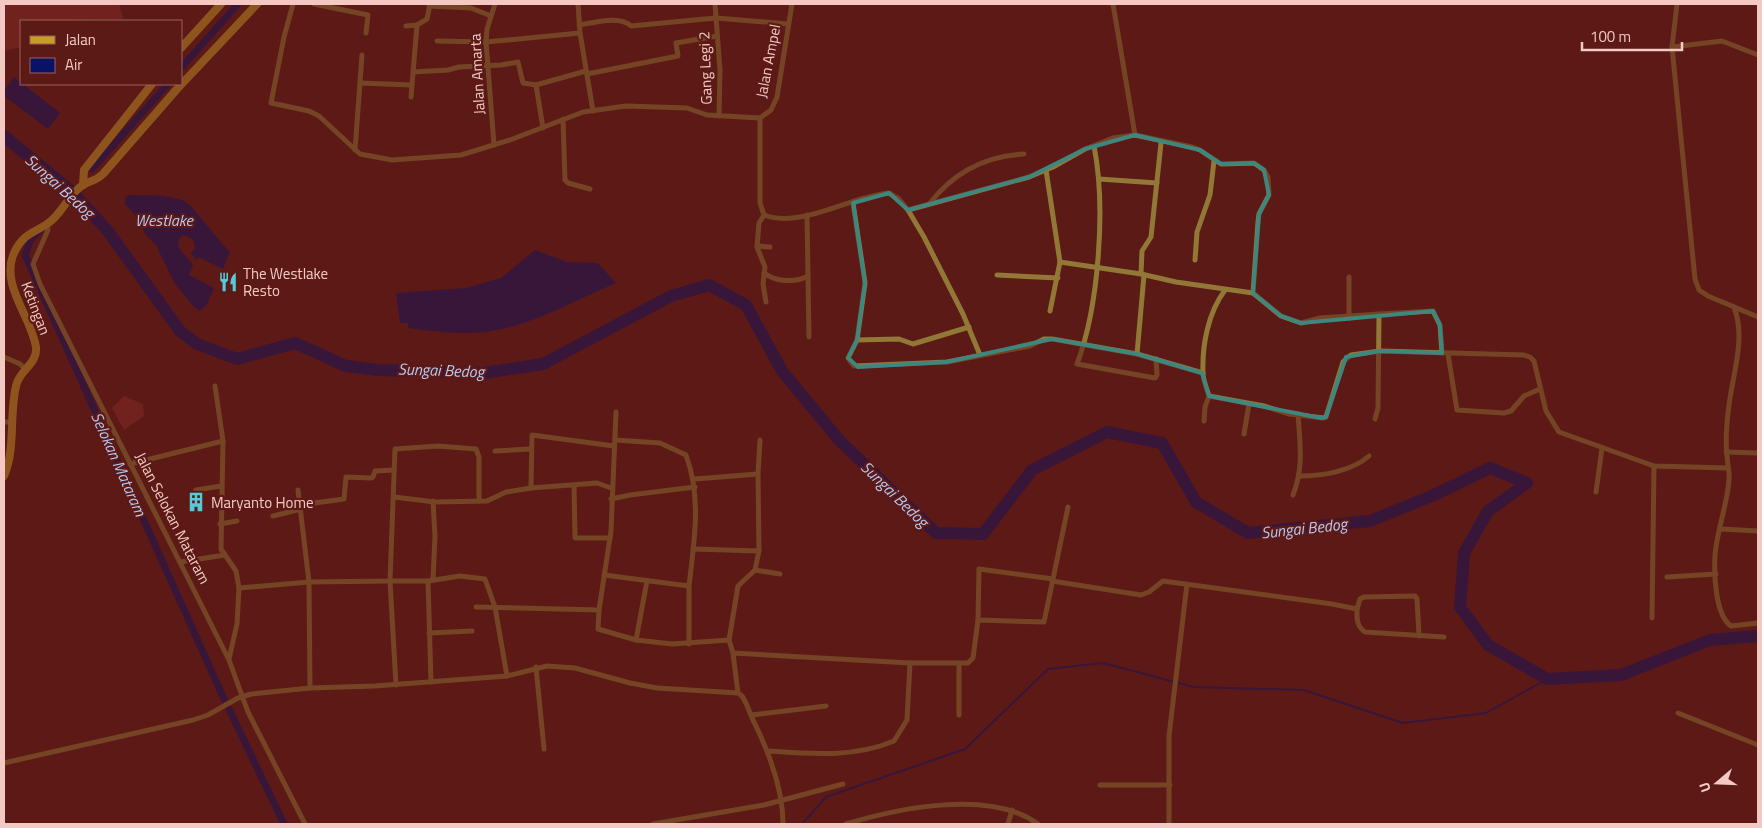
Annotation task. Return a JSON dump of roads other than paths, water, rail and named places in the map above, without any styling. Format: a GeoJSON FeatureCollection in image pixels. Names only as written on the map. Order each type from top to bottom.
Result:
{"type":"FeatureCollection","features":[{"type":"Feature","properties":{"kind":"street"},"geometry":{"type":"LineString","coordinates":[[182,47],[222,4]]}},
{"type":"Feature","properties":{"kind":"street","name":"Jalan Selokan Mataram"},"geometry":{"type":"LineString","coordinates":[[182,83],[257,4]]}},
{"type":"Feature","properties":{"kind":"street"},"geometry":{"type":"LineString","coordinates":[[293,4],[284,37],[271,103],[302,109],[319,116],[360,154],[392,160],[461,155],[543,128],[563,119],[593,111],[626,106],[665,106],[687,108],[719,116],[760,118],[760,203],[764,215]]}},
{"type":"Feature","properties":{"kind":"street"},"geometry":{"type":"LineString","coordinates":[[314,4],[368,15],[366,33]]}},
{"type":"Feature","properties":{"kind":"street","name":"Jalan Amarta"},"geometry":{"type":"LineString","coordinates":[[494,145],[486,30],[495,4]]}},
{"type":"Feature","properties":{"kind":"street"},"geometry":{"type":"LineString","coordinates":[[578,4],[580,33],[593,111]]}},
{"type":"Feature","properties":{"kind":"street","name":"Gang Legi 2"},"geometry":{"type":"LineString","coordinates":[[715,4],[720,70],[719,116]]}},
{"type":"Feature","properties":{"kind":"street","name":"Jalan Ampel"},"geometry":{"type":"LineString","coordinates":[[760,118],[771,110],[777,97],[792,4]]}},
{"type":"Feature","properties":{"kind":"street"},"geometry":{"type":"LineString","coordinates":[[1113,4],[1135,135]]}},
{"type":"Feature","properties":{"kind":"street"},"geometry":{"type":"LineString","coordinates":[[1677,4],[1672,47],[1695,279],[1699,290],[1758,317]]}},
{"type":"Feature","properties":{"kind":"street"},"geometry":{"type":"LineString","coordinates":[[406,26],[417,25],[426,19],[429,5],[471,8],[491,16]]}},
{"type":"Feature","properties":{"kind":"street"},"geometry":{"type":"LineString","coordinates":[[579,25],[618,20],[627,22],[631,26],[716,18],[788,24]]}},
{"type":"Feature","properties":{"kind":"street"},"geometry":{"type":"LineString","coordinates":[[411,97],[418,42],[417,25]]}},
{"type":"Feature","properties":{"kind":"street"},"geometry":{"type":"LineString","coordinates":[[437,41],[486,42],[580,33]]}},
{"type":"Feature","properties":{"kind":"street"},"geometry":{"type":"LineString","coordinates":[[413,72],[518,62],[523,83],[536,85],[586,73],[678,56],[676,43],[717,36]]}},
{"type":"Feature","properties":{"kind":"street"},"geometry":{"type":"LineString","coordinates":[[1672,47],[1722,41],[1758,56]]}},
{"type":"Feature","properties":{"kind":"street"},"geometry":{"type":"LineString","coordinates":[[355,150],[362,55]]}},
{"type":"Feature","properties":{"kind":"street"},"geometry":{"type":"LineString","coordinates":[[360,83],[412,85]]}},
{"type":"Feature","properties":{"kind":"street","name":"Jalan Selokan Mataram"},"geometry":{"type":"LineString","coordinates":[[81,187],[84,170],[151,85]]}},
{"type":"Feature","properties":{"kind":"street","name":"Jalan Selokan Mataram"},"geometry":{"type":"LineString","coordinates":[[180,85],[103,174],[96,181],[81,187],[49,222],[48,230],[33,264],[228,660],[240,698],[305,824]]}},
{"type":"Feature","properties":{"kind":"street"},"geometry":{"type":"LineString","coordinates":[[536,85],[543,128]]}},
{"type":"Feature","properties":{"kind":"street"},"geometry":{"type":"LineString","coordinates":[[563,119],[565,180],[568,183],[590,189]]}},
{"type":"Feature","properties":{"kind":"street"},"geometry":{"type":"LineString","coordinates":[[908,210],[1029,177],[1113,138],[1135,135],[1200,150],[1221,164],[1254,163],[1264,170],[1268,177],[1269,195],[1259,214],[1253,293]]}},
{"type":"Feature","properties":{"kind":"street"},"geometry":{"type":"LineString","coordinates":[[1137,354],[1142,251],[1151,237],[1161,142]]}},
{"type":"Feature","properties":{"kind":"street"},"geometry":{"type":"LineString","coordinates":[[1094,146],[1099,179],[1096,269],[1084,345],[1077,364],[1154,378],[1156,375],[1156,359]]}},
{"type":"Feature","properties":{"kind":"street"},"geometry":{"type":"LineString","coordinates":[[930,204],[944,185],[958,175],[994,157],[1024,154]]}},
{"type":"Feature","properties":{"kind":"street"},"geometry":{"type":"LineString","coordinates":[[1195,260],[1197,232],[1210,194],[1214,161]]}},
{"type":"Feature","properties":{"kind":"street"},"geometry":{"type":"LineString","coordinates":[[1046,170],[1060,262],[1050,312]]}},
{"type":"Feature","properties":{"kind":"street"},"geometry":{"type":"LineString","coordinates":[[1099,179],[1157,183]]}},
{"type":"Feature","properties":{"kind":"street"},"geometry":{"type":"LineString","coordinates":[[764,215],[784,217],[807,214],[889,193],[898,199],[908,210],[924,237],[969,327],[980,355]]}},
{"type":"Feature","properties":{"kind":"street"},"geometry":{"type":"LineString","coordinates":[[853,202],[865,282],[857,340],[850,352],[852,364],[947,362],[1030,346],[1044,339],[1137,354],[1203,373]]}},
{"type":"Feature","properties":{"kind":"street"},"geometry":{"type":"LineString","coordinates":[[807,214],[809,337]]}},
{"type":"Feature","properties":{"kind":"street"},"geometry":{"type":"LineString","coordinates":[[764,215],[759,223],[757,246],[765,267],[763,284],[766,302]]}},
{"type":"Feature","properties":{"kind":"street","name":"Ketingan"},"geometry":{"type":"LineString","coordinates":[[4,475],[9,462],[8,422],[16,386],[25,369],[34,360],[36,346],[9,272],[14,253],[21,241],[30,232],[49,222]]}},
{"type":"Feature","properties":{"kind":"street"},"geometry":{"type":"LineString","coordinates":[[757,246],[770,247]]}},
{"type":"Feature","properties":{"kind":"street"},"geometry":{"type":"LineString","coordinates":[[1060,262],[1253,293],[1281,316],[1301,323],[1320,318],[1350,318],[1379,314],[1433,311],[1440,325],[1457,410],[1504,413],[1511,411],[1524,396],[1540,389]]}},
{"type":"Feature","properties":{"kind":"street"},"geometry":{"type":"LineString","coordinates":[[764,273],[774,279],[791,280],[808,276]]}},
{"type":"Feature","properties":{"kind":"street"},"geometry":{"type":"LineString","coordinates":[[997,275],[1058,278]]}},
{"type":"Feature","properties":{"kind":"street"},"geometry":{"type":"LineString","coordinates":[[1349,277],[1350,318]]}},
{"type":"Feature","properties":{"kind":"street"},"geometry":{"type":"LineString","coordinates":[[1204,421],[1204,407],[1209,396],[1203,373],[1209,325],[1215,304],[1225,290]]}},
{"type":"Feature","properties":{"kind":"street"},"geometry":{"type":"LineString","coordinates":[[1734,307],[1739,335],[1737,365],[1729,406],[1726,452],[1728,468],[1727,501],[1715,554],[1716,574],[1719,609],[1723,618],[1731,626],[1758,623]]}},
{"type":"Feature","properties":{"kind":"street"},"geometry":{"type":"LineString","coordinates":[[1375,419],[1378,408],[1379,314]]}},
{"type":"Feature","properties":{"kind":"street"},"geometry":{"type":"LineString","coordinates":[[857,340],[899,338],[913,344],[969,327]]}},
{"type":"Feature","properties":{"kind":"street"},"geometry":{"type":"LineString","coordinates":[[1209,396],[1298,414],[1326,417],[1346,357],[1380,351],[1530,356],[1534,362],[1548,417],[1559,432],[1654,466],[1728,468]]}},
{"type":"Feature","properties":{"kind":"street"},"geometry":{"type":"LineString","coordinates":[[4,357],[20,364],[25,369]]}},
{"type":"Feature","properties":{"kind":"street"},"geometry":{"type":"LineString","coordinates":[[215,386],[223,441],[221,548],[236,571],[240,588],[237,624],[228,660]]}},
{"type":"Feature","properties":{"kind":"street"},"geometry":{"type":"LineString","coordinates":[[1244,434],[1249,404]]}},
{"type":"Feature","properties":{"kind":"street"},"geometry":{"type":"LineString","coordinates":[[616,412],[610,538],[597,625],[602,632],[636,640],[672,644],[729,640]]}},
{"type":"Feature","properties":{"kind":"street"},"geometry":{"type":"LineString","coordinates":[[1293,495],[1300,476],[1301,449],[1298,414]]}},
{"type":"Feature","properties":{"kind":"street"},"geometry":{"type":"LineString","coordinates":[[531,488],[530,437],[535,434],[614,446]]}},
{"type":"Feature","properties":{"kind":"street"},"geometry":{"type":"LineString","coordinates":[[615,440],[660,443],[686,454],[695,479],[697,516],[689,586],[689,644]]}},
{"type":"Feature","properties":{"kind":"street"},"geometry":{"type":"LineString","coordinates":[[760,440],[758,474],[759,551],[755,570],[738,586],[729,640],[733,653],[738,693],[744,699],[768,752],[772,771],[783,800],[784,824]]}},
{"type":"Feature","properties":{"kind":"street"},"geometry":{"type":"LineString","coordinates":[[130,464],[223,441]]}},
{"type":"Feature","properties":{"kind":"street"},"geometry":{"type":"LineString","coordinates":[[396,685],[390,581],[394,451],[396,449],[438,446],[476,449],[479,457],[479,501]]}},
{"type":"Feature","properties":{"kind":"street"},"geometry":{"type":"LineString","coordinates":[[1596,492],[1602,448]]}},
{"type":"Feature","properties":{"kind":"street"},"geometry":{"type":"LineString","coordinates":[[495,451],[530,449]]}},
{"type":"Feature","properties":{"kind":"street"},"geometry":{"type":"LineString","coordinates":[[1726,452],[1758,453]]}},
{"type":"Feature","properties":{"kind":"street"},"geometry":{"type":"LineString","coordinates":[[1300,476],[1310,476],[1351,468],[1369,456]]}},
{"type":"Feature","properties":{"kind":"street"},"geometry":{"type":"LineString","coordinates":[[1652,618],[1654,466]]}},
{"type":"Feature","properties":{"kind":"street"},"geometry":{"type":"LineString","coordinates":[[273,516],[300,507],[344,499],[346,477],[373,478],[374,471],[394,470]]}},
{"type":"Feature","properties":{"kind":"street"},"geometry":{"type":"LineString","coordinates":[[695,479],[758,474]]}},
{"type":"Feature","properties":{"kind":"street"},"geometry":{"type":"LineString","coordinates":[[394,497],[433,501],[479,501],[492,499],[506,492],[531,488],[597,483],[611,488]]}},
{"type":"Feature","properties":{"kind":"street"},"geometry":{"type":"LineString","coordinates":[[574,484],[575,538],[610,538]]}},
{"type":"Feature","properties":{"kind":"street"},"geometry":{"type":"LineString","coordinates":[[196,490],[221,486]]}},
{"type":"Feature","properties":{"kind":"street"},"geometry":{"type":"LineString","coordinates":[[611,500],[630,494],[695,487]]}},
{"type":"Feature","properties":{"kind":"street"},"geometry":{"type":"LineString","coordinates":[[298,490],[309,582],[310,688]]}},
{"type":"Feature","properties":{"kind":"street"},"geometry":{"type":"LineString","coordinates":[[431,682],[429,633],[430,581],[435,536],[433,501]]}},
{"type":"Feature","properties":{"kind":"street"},"geometry":{"type":"LineString","coordinates":[[978,620],[1044,622],[1068,507]]}},
{"type":"Feature","properties":{"kind":"street"},"geometry":{"type":"LineString","coordinates":[[220,524],[238,521]]}},
{"type":"Feature","properties":{"kind":"street"},"geometry":{"type":"LineString","coordinates":[[1721,529],[1758,531]]}},
{"type":"Feature","properties":{"kind":"street"},"geometry":{"type":"LineString","coordinates":[[693,549],[759,551]]}},
{"type":"Feature","properties":{"kind":"street"},"geometry":{"type":"LineString","coordinates":[[180,562],[225,555]]}},
{"type":"Feature","properties":{"kind":"street"},"geometry":{"type":"LineString","coordinates":[[733,653],[910,663],[968,663],[973,658],[978,620],[979,569],[1141,595],[1149,592],[1163,580],[1357,609]]}},
{"type":"Feature","properties":{"kind":"street"},"geometry":{"type":"LineString","coordinates":[[755,570],[780,574]]}},
{"type":"Feature","properties":{"kind":"street"},"geometry":{"type":"LineString","coordinates":[[1667,577],[1716,574]]}},
{"type":"Feature","properties":{"kind":"street"},"geometry":{"type":"LineString","coordinates":[[604,575],[689,586]]}},
{"type":"Feature","properties":{"kind":"street"},"geometry":{"type":"LineString","coordinates":[[240,588],[309,582],[430,581],[460,576],[482,578],[489,585],[495,607],[507,676]]}},
{"type":"Feature","properties":{"kind":"street"},"geometry":{"type":"LineString","coordinates":[[636,640],[647,581]]}},
{"type":"Feature","properties":{"kind":"street"},"geometry":{"type":"LineString","coordinates":[[1170,824],[1170,736],[1186,584]]}},
{"type":"Feature","properties":{"kind":"street"},"geometry":{"type":"LineString","coordinates":[[1418,636],[1417,599],[1415,596],[1364,597],[1360,599],[1357,609],[1358,623],[1360,629],[1365,632],[1444,638]]}},
{"type":"Feature","properties":{"kind":"street"},"geometry":{"type":"LineString","coordinates":[[476,607],[599,610]]}},
{"type":"Feature","properties":{"kind":"street"},"geometry":{"type":"LineString","coordinates":[[429,633],[472,631]]}},
{"type":"Feature","properties":{"kind":"street"},"geometry":{"type":"LineString","coordinates":[[768,752],[832,755],[870,748],[894,741],[907,720],[910,663]]}},
{"type":"Feature","properties":{"kind":"street"},"geometry":{"type":"LineString","coordinates":[[958,663],[959,715]]}},
{"type":"Feature","properties":{"kind":"street"},"geometry":{"type":"LineString","coordinates":[[536,667],[544,749]]}},
{"type":"Feature","properties":{"kind":"street"},"geometry":{"type":"LineString","coordinates":[[4,763],[193,720],[208,715],[240,698],[310,688],[396,685],[507,676],[536,667],[574,668],[657,688],[738,693]]}},
{"type":"Feature","properties":{"kind":"street"},"geometry":{"type":"LineString","coordinates":[[751,715],[826,706]]}},
{"type":"Feature","properties":{"kind":"street"},"geometry":{"type":"LineString","coordinates":[[1678,713],[1758,745]]}},
{"type":"Feature","properties":{"kind":"street"},"geometry":{"type":"LineString","coordinates":[[653,824],[783,800],[843,784]]}},
{"type":"Feature","properties":{"kind":"street"},"geometry":{"type":"LineString","coordinates":[[1100,785],[1170,785]]}},
{"type":"Feature","properties":{"kind":"street"},"geometry":{"type":"LineString","coordinates":[[846,824],[888,811],[931,805],[973,805],[1012,810],[1038,824]]}},
{"type":"Feature","properties":{"kind":"street"},"geometry":{"type":"LineString","coordinates":[[1008,824],[1012,810]]}},
{"type":"Feature","properties":{"kind":"water"},"geometry":{"type":"Polygon","coordinates":[[[14,77],[20,82],[20,85],[24,85],[60,113],[48,129],[4,96],[4,91],[14,77]]]}},
{"type":"Feature","properties":{"kind":"water","name":"Westlake"},"geometry":{"type":"Polygon","coordinates":[[[129,195],[164,196],[184,201],[230,252],[223,269],[198,257],[196,261],[191,253],[195,248],[193,239],[183,235],[179,239],[178,247],[193,265],[189,275],[214,288],[206,306],[200,311],[194,307],[175,284],[156,245],[146,235],[136,216],[125,204],[125,198],[129,195]]]}},
{"type":"Feature","properties":{"kind":"water"},"geometry":{"type":"Polygon","coordinates":[[[535,250],[567,262],[598,263],[616,283],[534,319],[517,325],[484,332],[446,332],[408,328],[408,323],[400,323],[396,293],[466,288],[501,278],[535,250]]]}},
{"type":"Feature","properties":{"kind":"waterway","name":"Selokan Mataram"},"geometry":{"type":"LineString","coordinates":[[182,67],[238,4]]}},
{"type":"Feature","properties":{"kind":"waterway","name":"Selokan Mataram"},"geometry":{"type":"LineString","coordinates":[[92,169],[167,85]]}},
{"type":"Feature","properties":{"kind":"waterway","name":"Sungai Bedog"},"geometry":{"type":"LineString","coordinates":[[4,136],[72,192],[107,230],[180,331],[197,344],[237,359],[295,343],[346,366],[378,370],[484,373],[543,364],[671,296],[709,285],[746,305],[782,371],[839,440],[936,533],[983,534],[1032,470],[1107,432],[1162,443],[1196,502],[1248,533],[1370,521],[1434,495],[1490,468],[1527,483],[1488,511],[1464,553],[1460,607],[1488,645],[1547,679],[1621,675],[1710,640],[1758,636]]}},
{"type":"Feature","properties":{"kind":"waterway","name":"Selokan Mataram"},"geometry":{"type":"LineString","coordinates":[[40,230],[31,239],[25,255],[224,699]]}},
{"type":"Feature","properties":{"kind":"waterway"},"geometry":{"type":"LineString","coordinates":[[802,824],[826,797],[965,749],[1048,669],[1103,663],[1194,687],[1304,690],[1403,723],[1486,713],[1547,679]]}},
{"type":"Feature","properties":{"kind":"waterway","name":"Selokan Mataram"},"geometry":{"type":"LineString","coordinates":[[229,709],[284,824]]}},
{"type":"Feature","properties":{"kind":"place","name":"The Westlake Resto"},"geometry":{"type":"Point","coordinates":[228,282]}},
{"type":"Feature","properties":{"kind":"place","name":"Maryanto Home"},"geometry":{"type":"Point","coordinates":[196,502]}}]}
